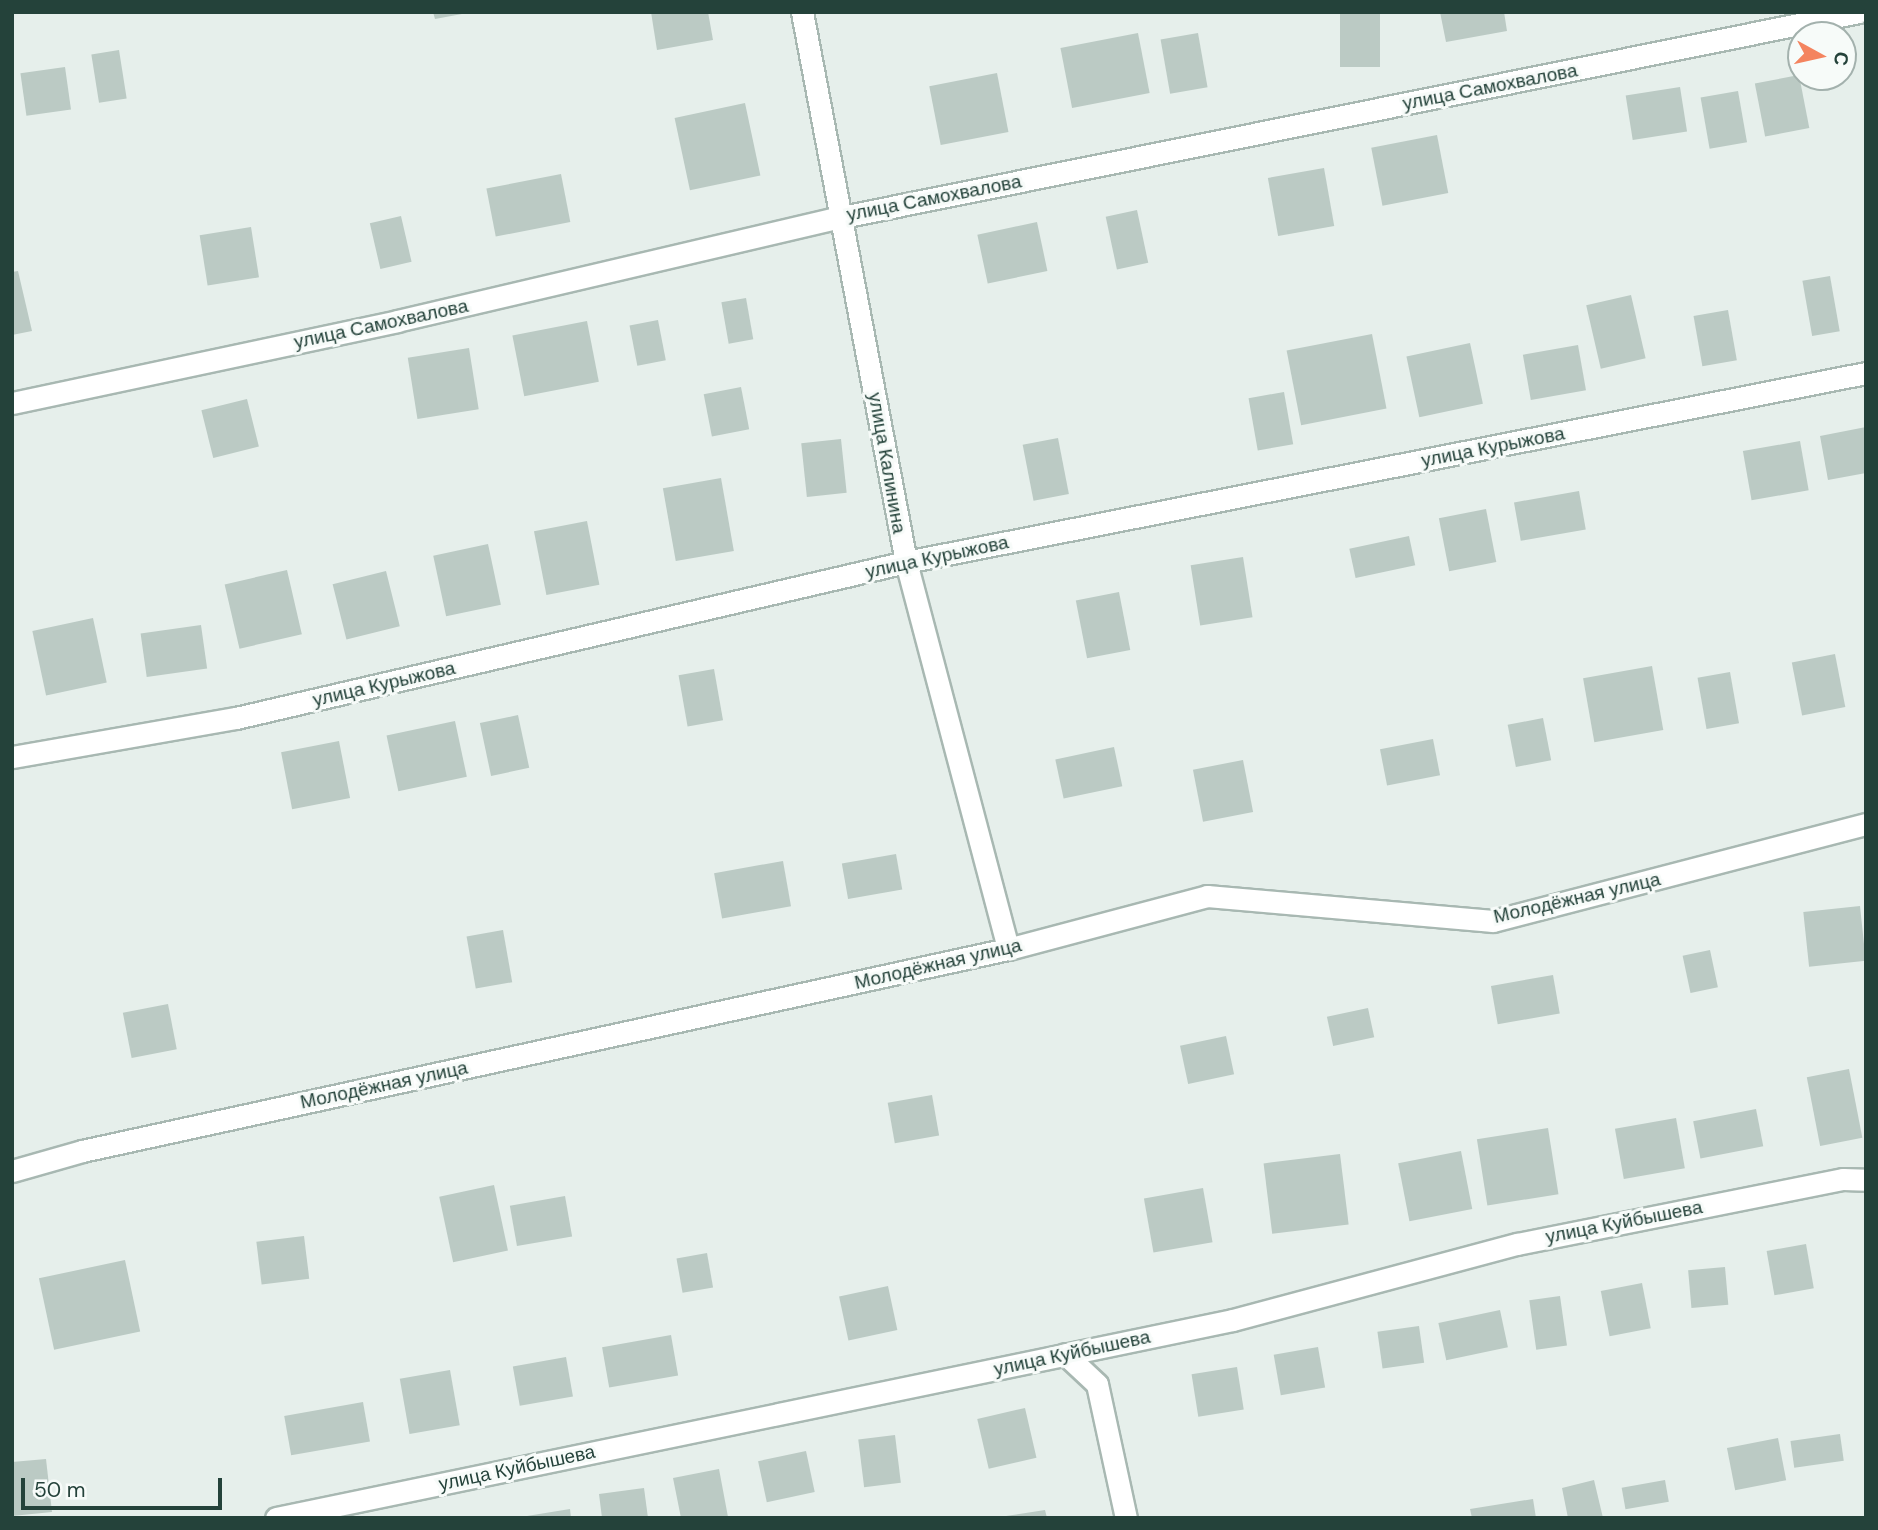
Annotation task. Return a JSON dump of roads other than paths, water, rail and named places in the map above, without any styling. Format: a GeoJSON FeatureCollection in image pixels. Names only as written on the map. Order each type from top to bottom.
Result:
{"type":"FeatureCollection","features":[{"type":"Feature","properties":{"kind":"street","name":"улица Калинина"},"geometry":{"type":"LineString","coordinates":[[802,12],[906,562],[1008,949]]}},
{"type":"Feature","properties":{"kind":"street","name":"улица Самохвалова"},"geometry":{"type":"LineString","coordinates":[[12,403],[397,321],[842,217],[1859,12]]}},
{"type":"Feature","properties":{"kind":"street","name":"улица Курыжова"},"geometry":{"type":"LineString","coordinates":[[12,757],[236,718],[906,562],[1866,373]]}},
{"type":"Feature","properties":{"kind":"street","name":"Молодёжная улица"},"geometry":{"type":"LineString","coordinates":[[12,1171],[82,1151],[1008,949],[1207,897],[1493,921],[1866,824]]}},
{"type":"Feature","properties":{"kind":"street","name":"улица Куйбышева"},"geometry":{"type":"LineString","coordinates":[[276,1518],[1233,1320],[1517,1244],[1843,1179],[1866,1180]]}},
{"type":"Feature","properties":{"kind":"street"},"geometry":{"type":"LineString","coordinates":[[1065,1354],[1097,1384],[1126,1518]]}}]}
